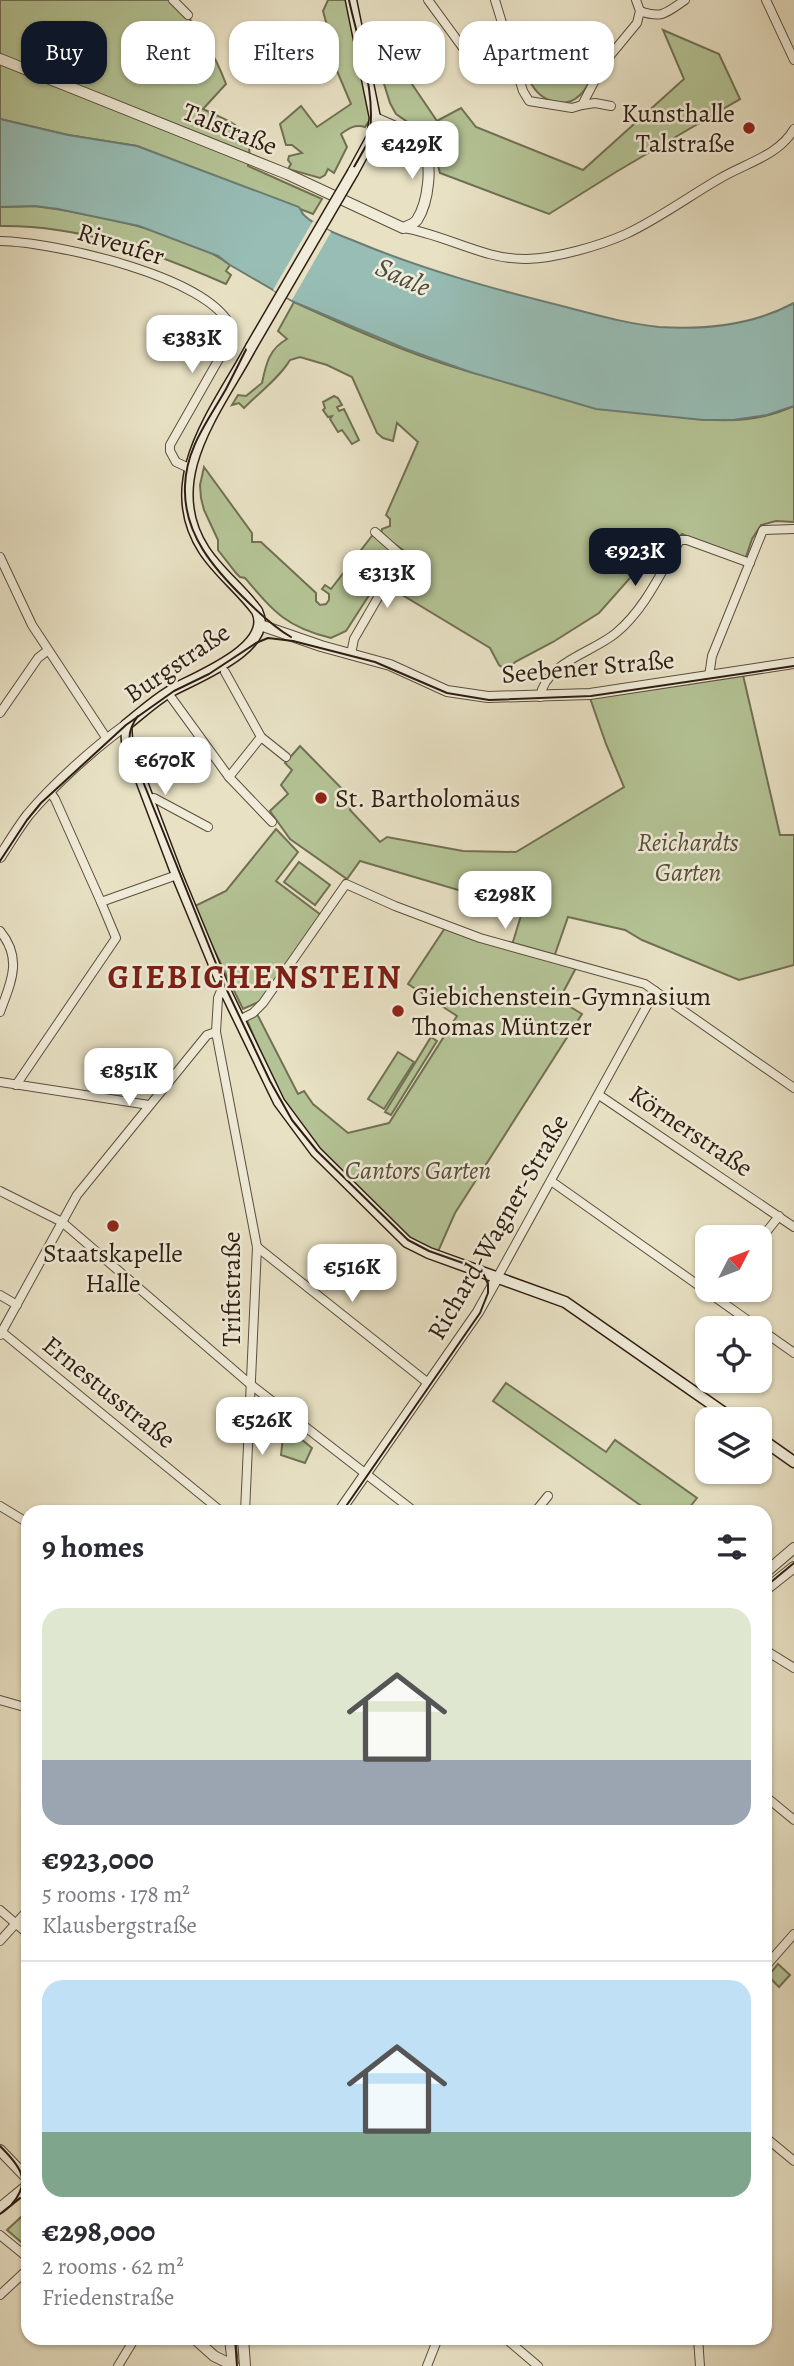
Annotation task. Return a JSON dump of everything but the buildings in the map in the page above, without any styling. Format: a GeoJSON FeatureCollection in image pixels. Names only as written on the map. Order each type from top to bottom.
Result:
{"type":"FeatureCollection","features":[{"type":"Feature","properties":{"kind":"main road"},"geometry":{"type":"LineString","coordinates":[[260,625],[259,613],[214,564],[196,535],[188,506],[189,468],[199,440],[372,137],[375,118],[351,0]]}},
{"type":"Feature","properties":{"kind":"main road","name":"Burgstraße"},"geometry":{"type":"LineString","coordinates":[[126,725],[167,693],[237,653],[253,640],[260,625]]}},
{"type":"Feature","properties":{"kind":"main road"},"geometry":{"type":"LineString","coordinates":[[126,725],[128,747],[223,986],[279,1102],[316,1152],[407,1242],[429,1253],[565,1302],[716,1407]]}},
{"type":"Feature","properties":{"kind":"main road"},"geometry":{"type":"LineString","coordinates":[[772,1446],[793,1459]]}},
{"type":"Feature","properties":{"kind":"street"},"geometry":{"type":"LineString","coordinates":[[173,0],[188,15]]}},
{"type":"Feature","properties":{"kind":"street"},"geometry":{"type":"LineString","coordinates":[[428,0],[459,42]]}},
{"type":"Feature","properties":{"kind":"street"},"geometry":{"type":"LineString","coordinates":[[495,0],[501,21]]}},
{"type":"Feature","properties":{"kind":"street"},"geometry":{"type":"LineString","coordinates":[[582,106],[604,63],[636,23],[640,11],[636,0]]}},
{"type":"Feature","properties":{"kind":"street"},"geometry":{"type":"LineString","coordinates":[[640,11],[657,16],[685,0]]}},
{"type":"Feature","properties":{"kind":"street"},"geometry":{"type":"LineString","coordinates":[[766,0],[794,60]]}},
{"type":"Feature","properties":{"kind":"street","name":"Talstraße"},"geometry":{"type":"LineString","coordinates":[[0,59],[297,178],[386,222],[507,258],[546,257],[626,234],[723,176],[771,151],[785,141],[794,129]]}},
{"type":"Feature","properties":{"kind":"street"},"geometry":{"type":"LineString","coordinates":[[521,84],[529,101],[572,108],[595,103],[611,106]]}},
{"type":"Feature","properties":{"kind":"street"},"geometry":{"type":"LineString","coordinates":[[375,118],[406,131],[426,154],[429,174],[416,221],[403,228]]}},
{"type":"Feature","properties":{"kind":"street"},"geometry":{"type":"LineString","coordinates":[[372,137],[411,136]]}},
{"type":"Feature","properties":{"kind":"street","name":"Riveufer"},"geometry":{"type":"LineString","coordinates":[[0,241],[66,249],[157,276],[195,292],[221,312],[231,325],[232,334],[170,445],[176,462],[189,468]]}},
{"type":"Feature","properties":{"kind":"street"},"geometry":{"type":"LineString","coordinates":[[709,676],[712,656],[763,530],[794,529]]}},
{"type":"Feature","properties":{"kind":"street"},"geometry":{"type":"LineString","coordinates":[[351,654],[354,639],[402,556],[376,532]]}},
{"type":"Feature","properties":{"kind":"street"},"geometry":{"type":"LineString","coordinates":[[540,697],[542,684],[547,679],[568,662],[614,635],[635,616],[680,540],[687,540],[750,563]]}},
{"type":"Feature","properties":{"kind":"street"},"geometry":{"type":"LineString","coordinates":[[0,556],[47,651],[107,739]]}},
{"type":"Feature","properties":{"kind":"street","name":"Seebener Straße"},"geometry":{"type":"LineString","coordinates":[[260,625],[321,646],[390,665],[430,684],[462,694],[488,697],[590,694],[794,663]]}},
{"type":"Feature","properties":{"kind":"street"},"geometry":{"type":"LineString","coordinates":[[0,713],[38,658],[47,651]]}},
{"type":"Feature","properties":{"kind":"street"},"geometry":{"type":"LineString","coordinates":[[225,672],[261,737],[286,757]]}},
{"type":"Feature","properties":{"kind":"street"},"geometry":{"type":"LineString","coordinates":[[167,693],[229,777],[272,822]]}},
{"type":"Feature","properties":{"kind":"street","name":"Burgstraße"},"geometry":{"type":"LineString","coordinates":[[0,857],[26,818],[50,792],[126,725]]}},
{"type":"Feature","properties":{"kind":"street"},"geometry":{"type":"LineString","coordinates":[[229,777],[261,737]]}},
{"type":"Feature","properties":{"kind":"street"},"geometry":{"type":"LineString","coordinates":[[16,1085],[116,938],[50,792]]}},
{"type":"Feature","properties":{"kind":"street"},"geometry":{"type":"LineString","coordinates":[[149,799],[159,800],[208,827]]}},
{"type":"Feature","properties":{"kind":"street"},"geometry":{"type":"LineString","coordinates":[[101,902],[177,874]]}},
{"type":"Feature","properties":{"kind":"street"},"geometry":{"type":"LineString","coordinates":[[239,1020],[253,1013],[263,1003],[346,884],[406,911],[480,938],[645,984],[794,1088]]}},
{"type":"Feature","properties":{"kind":"street"},"geometry":{"type":"LineString","coordinates":[[0,931],[8,942],[14,972],[0,1012]]}},
{"type":"Feature","properties":{"kind":"street","name":"Triftstraße"},"geometry":{"type":"LineString","coordinates":[[223,986],[218,998],[216,1032],[257,1247],[245,1505]]}},
{"type":"Feature","properties":{"kind":"street","name":"Richard-Wagner-Straße"},"geometry":{"type":"LineString","coordinates":[[345,1505],[487,1298],[655,990]]}},
{"type":"Feature","properties":{"kind":"street"},"geometry":{"type":"LineString","coordinates":[[1,1333],[77,1195],[207,1035],[216,1032]]}},
{"type":"Feature","properties":{"kind":"street"},"geometry":{"type":"LineString","coordinates":[[0,1082],[149,1105]]}},
{"type":"Feature","properties":{"kind":"street","name":"Körnerstraße"},"geometry":{"type":"LineString","coordinates":[[599,1095],[794,1227]]}},
{"type":"Feature","properties":{"kind":"street"},"geometry":{"type":"LineString","coordinates":[[551,1181],[695,1278]]}},
{"type":"Feature","properties":{"kind":"street"},"geometry":{"type":"LineString","coordinates":[[0,1191],[62,1222],[250,1384],[406,1505]]}},
{"type":"Feature","properties":{"kind":"street"},"geometry":{"type":"LineString","coordinates":[[772,1225],[779,1216]]}},
{"type":"Feature","properties":{"kind":"street"},"geometry":{"type":"LineString","coordinates":[[257,1247],[428,1383]]}},
{"type":"Feature","properties":{"kind":"street"},"geometry":{"type":"LineString","coordinates":[[0,1295],[17,1305]]}},
{"type":"Feature","properties":{"kind":"street"},"geometry":{"type":"LineString","coordinates":[[729,1302],[794,1353]]}},
{"type":"Feature","properties":{"kind":"street","name":"Ernestusstraße"},"geometry":{"type":"LineString","coordinates":[[1,1333],[213,1505]]}},
{"type":"Feature","properties":{"kind":"street"},"geometry":{"type":"LineString","coordinates":[[541,1505],[548,1496]]}},
{"type":"Feature","properties":{"kind":"street"},"geometry":{"type":"LineString","coordinates":[[0,1506],[21,1519]]}},
{"type":"Feature","properties":{"kind":"street"},"geometry":{"type":"LineString","coordinates":[[772,1567],[794,1548]]}},
{"type":"Feature","properties":{"kind":"street"},"geometry":{"type":"LineString","coordinates":[[772,1584],[794,1567]]}},
{"type":"Feature","properties":{"kind":"street"},"geometry":{"type":"LineString","coordinates":[[772,1654],[794,1668]]}},
{"type":"Feature","properties":{"kind":"street"},"geometry":{"type":"LineString","coordinates":[[0,1700],[21,1706]]}},
{"type":"Feature","properties":{"kind":"street"},"geometry":{"type":"LineString","coordinates":[[772,1802],[794,1820]]}},
{"type":"Feature","properties":{"kind":"street"},"geometry":{"type":"LineString","coordinates":[[0,1910],[21,1928]]}},
{"type":"Feature","properties":{"kind":"street"},"geometry":{"type":"LineString","coordinates":[[0,1941],[21,1919]]}},
{"type":"Feature","properties":{"kind":"street"},"geometry":{"type":"LineString","coordinates":[[772,1959],[794,1934]]}},
{"type":"Feature","properties":{"kind":"street"},"geometry":{"type":"LineString","coordinates":[[772,2143],[794,2161]]}},
{"type":"Feature","properties":{"kind":"street"},"geometry":{"type":"LineString","coordinates":[[0,2150],[21,2172]]}},
{"type":"Feature","properties":{"kind":"street"},"geometry":{"type":"LineString","coordinates":[[0,2208],[21,2191]]}},
{"type":"Feature","properties":{"kind":"street"},"geometry":{"type":"LineString","coordinates":[[0,2216],[21,2199]]}},
{"type":"Feature","properties":{"kind":"street"},"geometry":{"type":"LineString","coordinates":[[0,2235],[21,2252]]}},
{"type":"Feature","properties":{"kind":"street"},"geometry":{"type":"LineString","coordinates":[[0,2295],[21,2276]]}},
{"type":"Feature","properties":{"kind":"street"},"geometry":{"type":"LineString","coordinates":[[118,2366],[131,2345]]}},
{"type":"Feature","properties":{"kind":"street"},"geometry":{"type":"LineString","coordinates":[[202,2345],[214,2356],[241,2365]]}},
{"type":"Feature","properties":{"kind":"street"},"geometry":{"type":"LineString","coordinates":[[233,2345],[241,2365]]}},
{"type":"Feature","properties":{"kind":"street"},"geometry":{"type":"LineString","coordinates":[[241,2365],[242,2345]]}},
{"type":"Feature","properties":{"kind":"street"},"geometry":{"type":"LineString","coordinates":[[427,2366],[435,2345]]}},
{"type":"Feature","properties":{"kind":"street"},"geometry":{"type":"LineString","coordinates":[[513,2345],[538,2366]]}},
{"type":"Feature","properties":{"kind":"street"},"geometry":{"type":"LineString","coordinates":[[698,2345],[700,2366]]}},
{"type":"Feature","properties":{"kind":"green space"},"geometry":{"type":"Polygon","coordinates":[[[0,0],[173,0],[191,21],[121,21],[121,84],[215,84],[215,59],[226,84],[203,109],[232,123],[245,135],[250,153],[248,166],[322,199],[313,214],[137,146],[68,135],[0,119],[0,0]]]}},
{"type":"Feature","properties":{"kind":"green space"},"geometry":{"type":"Polygon","coordinates":[[[328,0],[349,0],[353,21],[353,84],[366,84],[372,117],[365,127],[352,127],[341,134],[347,147],[334,173],[328,169],[320,178],[288,169],[291,164],[289,156],[302,153],[292,145],[286,145],[280,124],[301,106],[317,127],[351,104],[339,76],[339,21],[326,21],[323,11],[328,0]]]}},
{"type":"Feature","properties":{"kind":"green space"},"geometry":{"type":"Polygon","coordinates":[[[663,30],[719,54],[740,99],[549,214],[440,173],[432,143],[422,132],[396,114],[384,84],[412,84],[437,121],[461,108],[476,127],[583,170],[684,79],[663,30]]]}},
{"type":"Feature","properties":{"kind":"green space"},"geometry":{"type":"Polygon","coordinates":[[[532,84],[588,84],[576,98],[567,102],[545,98],[532,84]]]}},
{"type":"Feature","properties":{"kind":"green space"},"geometry":{"type":"Polygon","coordinates":[[[35,206],[109,219],[164,234],[211,253],[230,265],[226,271],[231,275],[226,284],[144,251],[88,235],[0,226],[0,207],[35,206]]]}},
{"type":"Feature","properties":{"kind":"green space"},"geometry":{"type":"Polygon","coordinates":[[[294,302],[379,340],[467,371],[657,412],[714,420],[742,420],[794,406],[794,522],[776,521],[761,525],[752,539],[745,560],[682,534],[674,542],[657,534],[640,545],[629,544],[631,577],[599,613],[515,662],[507,671],[499,665],[490,648],[399,593],[390,584],[407,553],[381,534],[382,529],[390,526],[390,519],[386,515],[418,442],[397,423],[393,441],[377,433],[352,377],[327,365],[300,357],[290,360],[275,379],[244,408],[239,403],[232,405],[238,395],[246,396],[262,383],[272,352],[287,339],[278,331],[294,302]]]}},
{"type":"Feature","properties":{"kind":"green space"},"geometry":{"type":"Polygon","coordinates":[[[334,396],[342,405],[337,407],[339,411],[344,409],[359,440],[352,444],[342,430],[338,432],[330,419],[332,416],[328,417],[323,410],[323,402],[334,396]]]}},
{"type":"Feature","properties":{"kind":"green space"},"geometry":{"type":"Polygon","coordinates":[[[204,467],[252,533],[252,542],[261,542],[316,593],[316,601],[320,605],[329,600],[329,594],[322,589],[325,585],[331,589],[375,532],[397,552],[346,631],[331,638],[303,629],[282,617],[245,578],[236,573],[218,550],[218,540],[204,510],[200,485],[204,467]]]}},
{"type":"Feature","properties":{"kind":"green space","name":"Reichardts Garten"},"geometry":{"type":"Polygon","coordinates":[[[743,675],[780,835],[794,835],[794,965],[739,980],[642,940],[625,930],[568,917],[554,957],[512,945],[523,909],[360,861],[347,879],[290,839],[270,811],[288,794],[281,785],[292,770],[285,763],[300,746],[353,800],[350,810],[380,842],[387,837],[463,851],[516,852],[624,787],[590,698],[743,675]]]}},
{"type":"Feature","properties":{"kind":"green space"},"geometry":{"type":"Polygon","coordinates":[[[276,829],[298,852],[276,881],[321,915],[263,1000],[243,1009],[193,907],[226,891],[276,829]]]}},
{"type":"Feature","properties":{"kind":"green space"},"geometry":{"type":"Polygon","coordinates":[[[299,862],[330,885],[315,905],[284,882],[299,862]]]}},
{"type":"Feature","properties":{"kind":"green space","name":"Cantors Garten"},"geometry":{"type":"Polygon","coordinates":[[[445,928],[577,966],[559,1000],[582,1014],[455,1213],[436,1256],[408,1239],[318,1151],[281,1100],[246,1018],[256,1012],[298,1094],[304,1091],[313,1104],[348,1133],[389,1123],[457,1016],[408,984],[445,928]]]}},
{"type":"Feature","properties":{"kind":"green space"},"geometry":{"type":"Polygon","coordinates":[[[431,1037],[437,1041],[391,1115],[385,1112],[431,1037]]]}},
{"type":"Feature","properties":{"kind":"green space"},"geometry":{"type":"Polygon","coordinates":[[[398,1052],[414,1062],[384,1109],[368,1099],[398,1052]]]}},
{"type":"Feature","properties":{"kind":"green space"},"geometry":{"type":"Polygon","coordinates":[[[506,1383],[606,1452],[615,1440],[697,1498],[691,1505],[640,1505],[493,1401],[506,1383]]]}},
{"type":"Feature","properties":{"kind":"green space"},"geometry":{"type":"Polygon","coordinates":[[[290,1430],[312,1448],[305,1463],[281,1455],[283,1437],[290,1430]]]}},
{"type":"Feature","properties":{"kind":"green space"},"geometry":{"type":"Polygon","coordinates":[[[778,1964],[790,1975],[779,1987],[772,1980],[772,1971],[778,1964]]]}},
{"type":"Feature","properties":{"kind":"green space"},"geometry":{"type":"Polygon","coordinates":[[[21,2217],[21,2242],[7,2230],[21,2217]]]}},
{"type":"Feature","properties":{"kind":"water","name":"Saale"},"geometry":{"type":"Polygon","coordinates":[[[0,119],[68,135],[137,146],[299,207],[309,220],[321,227],[404,260],[484,286],[612,319],[659,327],[712,327],[746,321],[794,303],[794,406],[767,415],[733,420],[703,420],[596,409],[470,372],[406,349],[294,302],[218,256],[139,226],[58,209],[35,206],[0,207],[0,119]]]}},
{"type":"Feature","properties":{"kind":"pier"},"geometry":{"type":"Polygon","coordinates":[[[313,221],[331,232],[292,300],[273,290],[313,221]]]}},
{"type":"Feature","properties":{"kind":"tram line"},"geometry":{"type":"LineString","coordinates":[[291,637],[273,625],[234,588],[203,549],[189,520],[186,472],[199,435],[250,342],[367,144],[371,110],[369,91],[349,0]]}},
{"type":"Feature","properties":{"kind":"tram line"},"geometry":{"type":"LineString","coordinates":[[0,861],[41,803],[126,725],[174,691],[209,674],[268,638],[293,641],[375,662],[447,693],[489,700],[591,696],[794,666]]}},
{"type":"Feature","properties":{"kind":"tram line"},"geometry":{"type":"LineString","coordinates":[[138,716],[131,728],[129,739],[136,764],[225,986],[270,1081],[292,1120],[317,1151],[408,1240],[429,1251],[477,1268],[483,1273],[488,1284],[488,1293],[480,1313],[347,1505]]}},
{"type":"Feature","properties":{"kind":"tram line"},"geometry":{"type":"LineString","coordinates":[[772,1581],[794,1563]]}},
{"type":"Feature","properties":{"kind":"tram line"},"geometry":{"type":"LineString","coordinates":[[0,2146],[21,2173]]}},
{"type":"Feature","properties":{"kind":"tram line"},"geometry":{"type":"LineString","coordinates":[[12,2204],[21,2189]]}},
{"type":"Feature","properties":{"kind":"tram line"},"geometry":{"type":"LineString","coordinates":[[0,2214],[20,2198]]}},
{"type":"Feature","properties":{"kind":"tram line"},"geometry":{"type":"LineString","coordinates":[[236,2345],[237,2366]]}},
{"type":"Feature","properties":{"kind":"place","name":"Kunsthalle Talstraße"},"geometry":{"type":"Point","coordinates":[749,128]}},
{"type":"Feature","properties":{"kind":"place","name":"St. Bartholomäus"},"geometry":{"type":"Point","coordinates":[321,798]}},
{"type":"Feature","properties":{"kind":"place","name":"Giebichenstein-Gymnasium Thomas Müntzer"},"geometry":{"type":"Point","coordinates":[398,1011]}},
{"type":"Feature","properties":{"kind":"place","name":"Staatskapelle Halle"},"geometry":{"type":"Point","coordinates":[113,1226]}},
{"type":"Feature","properties":{"kind":"district","name":"GIEBICHENSTEIN"},"geometry":{"type":"Point","coordinates":[255,976]}}]}
